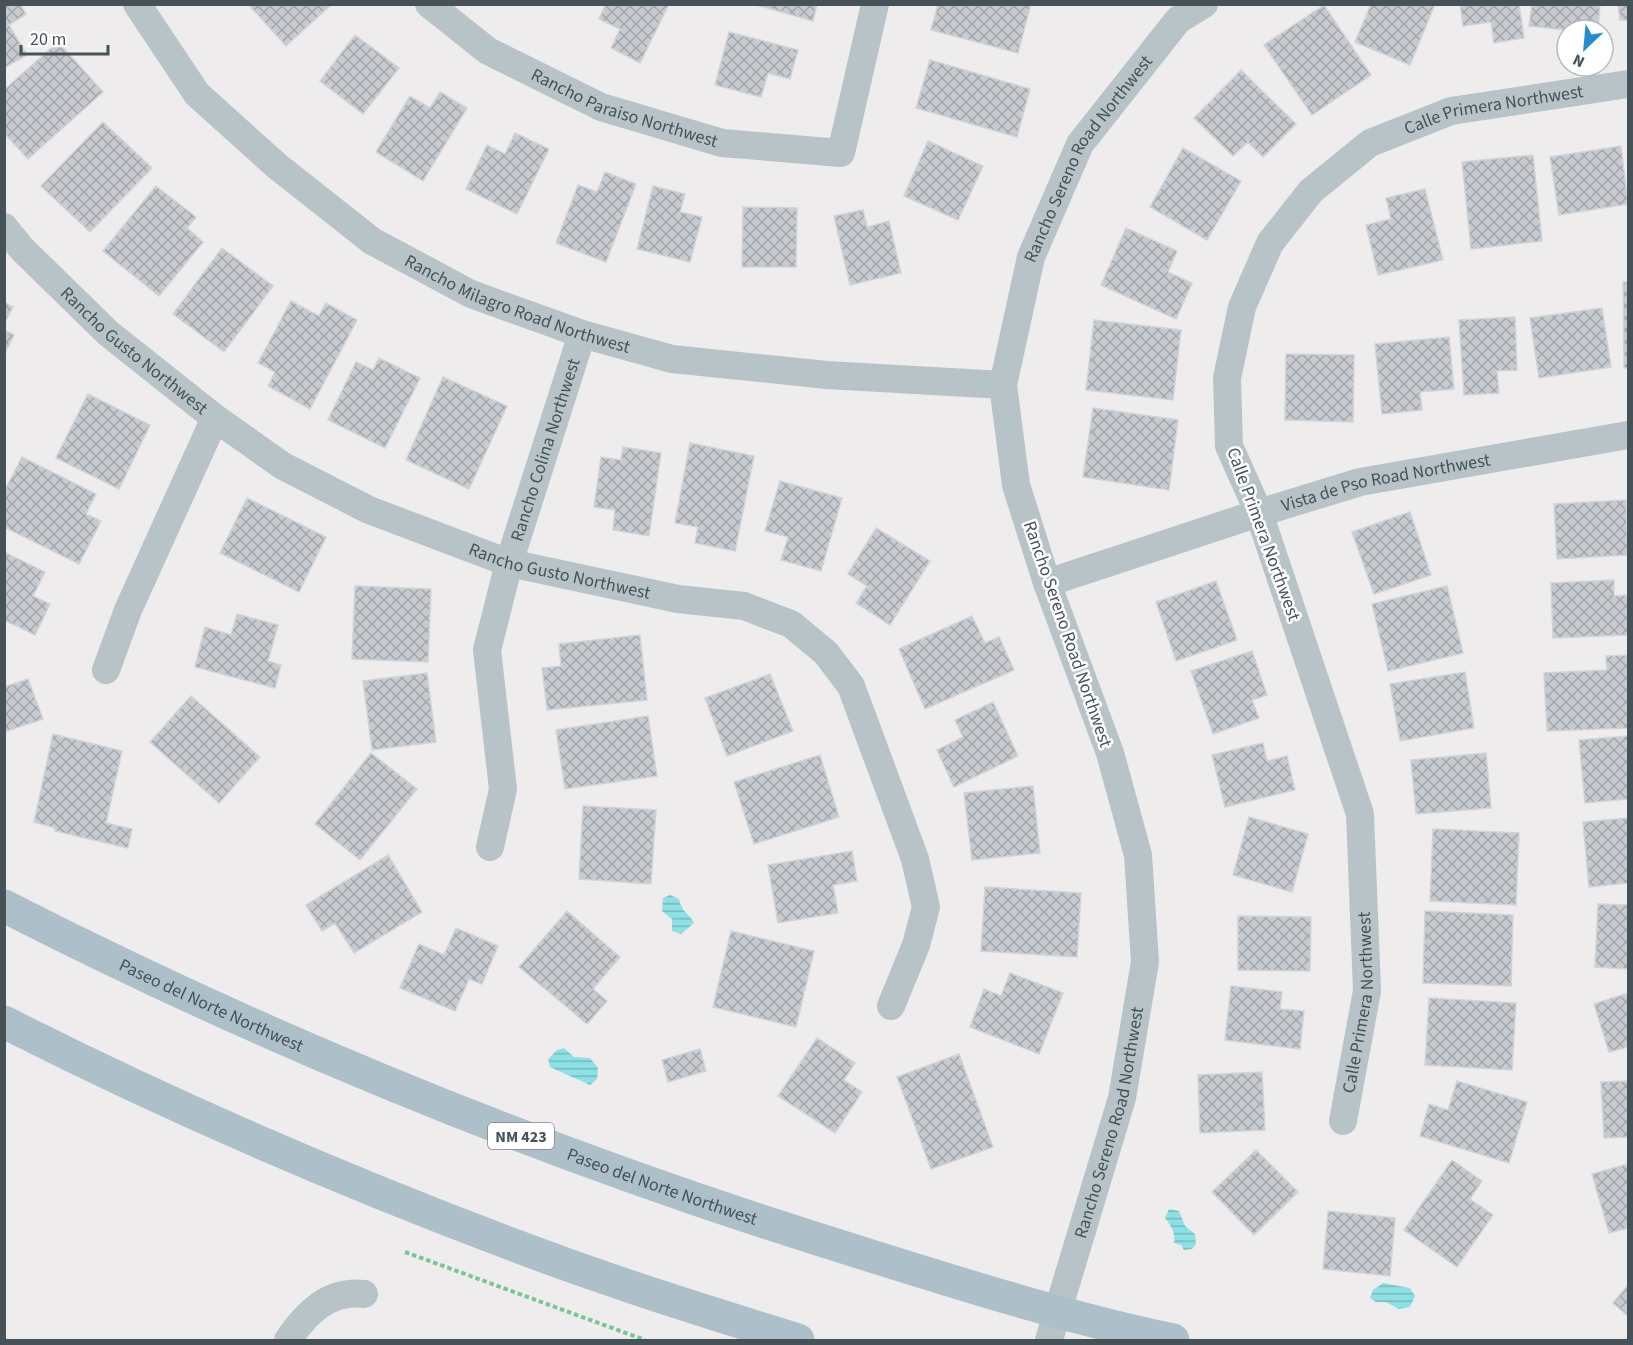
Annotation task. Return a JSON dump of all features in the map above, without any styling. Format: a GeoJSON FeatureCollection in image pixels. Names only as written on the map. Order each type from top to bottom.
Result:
{"type":"FeatureCollection","features":[{"type":"Feature","properties":{"kind":"main road","name":"Paseo del Norte Northwest"},"geometry":{"type":"LineString","coordinates":[[4,906],[248,1022],[509,1132],[712,1206],[967,1287],[1053,1327],[1173,1341]]}},
{"type":"Feature","properties":{"kind":"main road"},"geometry":{"type":"LineString","coordinates":[[4,1022],[204,1118],[373,1190],[552,1259],[669,1300],[798,1341]]}},
{"type":"Feature","properties":{"kind":"street","name":"Rancho Milagro Road Northwest"},"geometry":{"type":"LineString","coordinates":[[137,4],[197,94],[277,166],[372,241],[471,294],[582,334],[672,359],[827,375],[1003,385]]}},
{"type":"Feature","properties":{"kind":"street","name":"Rancho Paraiso Northwest"},"geometry":{"type":"LineString","coordinates":[[429,4],[488,51],[601,107],[722,143],[841,153],[875,4]]}},
{"type":"Feature","properties":{"kind":"street","name":"Rancho Sereno Road Northwest"},"geometry":{"type":"LineString","coordinates":[[1053,1327],[1122,1098],[1145,962],[1138,855],[1110,753],[1047,583],[1016,484],[1003,385],[1031,257],[1080,144],[1178,20],[1204,4]]}},
{"type":"Feature","properties":{"kind":"street","name":"Calle Primera Northwest"},"geometry":{"type":"LineString","coordinates":[[1343,1121],[1367,991],[1360,814],[1259,513],[1230,446],[1227,378],[1242,307],[1270,243],[1311,191],[1370,143],[1451,111],[1629,84]]}},
{"type":"Feature","properties":{"kind":"street","name":"Rancho Gusto Northwest"},"geometry":{"type":"LineString","coordinates":[[4,227],[22,249],[108,333],[215,418],[283,465],[369,510],[509,563],[678,599],[744,606],[791,624],[826,653],[851,686],[915,859],[926,907],[916,945],[891,1006]]}},
{"type":"Feature","properties":{"kind":"street","name":"Rancho Colina Northwest"},"geometry":{"type":"LineString","coordinates":[[490,847],[503,789],[487,650],[509,563],[582,334]]}},
{"type":"Feature","properties":{"kind":"street"},"geometry":{"type":"LineString","coordinates":[[106,670],[128,610],[215,418]]}},
{"type":"Feature","properties":{"kind":"street","name":"Vista de Pso Road Northwest"},"geometry":{"type":"LineString","coordinates":[[1047,583],[1359,482],[1629,435]]}},
{"type":"Feature","properties":{"kind":"street"},"geometry":{"type":"LineString","coordinates":[[288,1341],[313,1309],[348,1292],[364,1294]]}},
{"type":"Feature","properties":{"kind":"path"},"geometry":{"type":"LineString","coordinates":[[405,1252],[645,1341]]}},
{"type":"Feature","properties":{"kind":"water"},"geometry":{"type":"Polygon","coordinates":[[[670,895],[679,899],[682,908],[694,923],[681,934],[672,931],[672,919],[662,911],[663,898],[670,895]]]}},
{"type":"Feature","properties":{"kind":"water"},"geometry":{"type":"Polygon","coordinates":[[[564,1048],[574,1057],[590,1058],[598,1068],[597,1079],[590,1085],[550,1067],[548,1059],[557,1050],[564,1048]]]}},
{"type":"Feature","properties":{"kind":"water"},"geometry":{"type":"Polygon","coordinates":[[[1169,1209],[1179,1211],[1185,1226],[1195,1234],[1196,1244],[1192,1249],[1184,1250],[1181,1245],[1174,1243],[1174,1233],[1165,1218],[1169,1209]]]}},
{"type":"Feature","properties":{"kind":"water"},"geometry":{"type":"Polygon","coordinates":[[[1383,1283],[1410,1288],[1415,1296],[1410,1307],[1399,1309],[1386,1302],[1376,1302],[1370,1298],[1373,1290],[1383,1283]]]}},
{"type":"Feature","properties":{"kind":"building"},"geometry":{"type":"Polygon","coordinates":[[[4,4],[20,4],[26,14],[9,25],[27,55],[4,68],[4,4]]]}},
{"type":"Feature","properties":{"kind":"building"},"geometry":{"type":"Polygon","coordinates":[[[248,4],[332,4],[286,46],[248,4]]]}},
{"type":"Feature","properties":{"kind":"building"},"geometry":{"type":"Polygon","coordinates":[[[606,4],[669,4],[640,63],[611,48],[620,29],[599,19],[606,4]]]}},
{"type":"Feature","properties":{"kind":"building"},"geometry":{"type":"Polygon","coordinates":[[[753,4],[817,4],[813,21],[753,4]]]}},
{"type":"Feature","properties":{"kind":"building"},"geometry":{"type":"Polygon","coordinates":[[[938,4],[1031,4],[1018,53],[931,30],[938,4]]]}},
{"type":"Feature","properties":{"kind":"building"},"geometry":{"type":"Polygon","coordinates":[[[1371,4],[1435,4],[1410,65],[1355,42],[1371,4]]]}},
{"type":"Feature","properties":{"kind":"building"},"geometry":{"type":"Polygon","coordinates":[[[1460,4],[1519,4],[1524,38],[1494,43],[1491,22],[1463,26],[1460,4]]]}},
{"type":"Feature","properties":{"kind":"building"},"geometry":{"type":"Polygon","coordinates":[[[1532,4],[1600,4],[1599,18],[1555,18],[1555,29],[1529,26],[1532,4]]]}},
{"type":"Feature","properties":{"kind":"building"},"geometry":{"type":"Polygon","coordinates":[[[1618,4],[1628,4],[1628,20],[1620,20],[1618,4]]]}},
{"type":"Feature","properties":{"kind":"building"},"geometry":{"type":"Polygon","coordinates":[[[1324,5],[1371,75],[1312,115],[1264,45],[1324,5]]]}},
{"type":"Feature","properties":{"kind":"building"},"geometry":{"type":"Polygon","coordinates":[[[729,32],[798,50],[790,79],[768,73],[761,97],[715,85],[729,32]]]}},
{"type":"Feature","properties":{"kind":"building"},"geometry":{"type":"Polygon","coordinates":[[[355,35],[399,68],[363,114],[320,81],[355,35]]]}},
{"type":"Feature","properties":{"kind":"building"},"geometry":{"type":"Polygon","coordinates":[[[58,42],[103,92],[28,159],[4,133],[4,90],[58,42]]]}},
{"type":"Feature","properties":{"kind":"building"},"geometry":{"type":"Polygon","coordinates":[[[930,60],[1030,89],[1017,137],[916,108],[930,60]]]}},
{"type":"Feature","properties":{"kind":"building"},"geometry":{"type":"Polygon","coordinates":[[[1241,70],[1296,124],[1263,157],[1248,142],[1233,156],[1194,118],[1241,70]]]}},
{"type":"Feature","properties":{"kind":"building"},"geometry":{"type":"Polygon","coordinates":[[[440,92],[467,108],[423,181],[376,152],[410,96],[430,108],[440,92]]]}},
{"type":"Feature","properties":{"kind":"building"},"geometry":{"type":"Polygon","coordinates":[[[103,122],[152,168],[90,232],[41,186],[103,122]]]}},
{"type":"Feature","properties":{"kind":"building"},"geometry":{"type":"Polygon","coordinates":[[[515,133],[549,149],[517,214],[466,189],[487,145],[505,154],[515,133]]]}},
{"type":"Feature","properties":{"kind":"building"},"geometry":{"type":"Polygon","coordinates":[[[928,141],[983,166],[958,220],[904,196],[928,141]]]}},
{"type":"Feature","properties":{"kind":"building"},"geometry":{"type":"Polygon","coordinates":[[[1621,146],[1628,204],[1559,215],[1550,157],[1621,146]]]}},
{"type":"Feature","properties":{"kind":"building"},"geometry":{"type":"Polygon","coordinates":[[[1183,148],[1241,181],[1207,240],[1150,207],[1183,148]]]}},
{"type":"Feature","properties":{"kind":"building"},"geometry":{"type":"Polygon","coordinates":[[[1533,155],[1542,241],[1471,249],[1462,162],[1533,155]]]}},
{"type":"Feature","properties":{"kind":"building"},"geometry":{"type":"Polygon","coordinates":[[[605,172],[636,184],[606,262],[556,243],[578,185],[597,192],[605,172]]]}},
{"type":"Feature","properties":{"kind":"building"},"geometry":{"type":"Polygon","coordinates":[[[156,186],[196,217],[187,228],[203,242],[159,296],[103,251],[156,186]]]}},
{"type":"Feature","properties":{"kind":"building"},"geometry":{"type":"Polygon","coordinates":[[[653,186],[685,194],[680,212],[702,217],[690,262],[637,249],[653,186]]]}},
{"type":"Feature","properties":{"kind":"building"},"geometry":{"type":"Polygon","coordinates":[[[1425,189],[1443,260],[1378,275],[1366,225],[1391,219],[1386,198],[1425,189]]]}},
{"type":"Feature","properties":{"kind":"building"},"geometry":{"type":"Polygon","coordinates":[[[743,207],[797,208],[796,267],[742,267],[743,207]]]}},
{"type":"Feature","properties":{"kind":"building"},"geometry":{"type":"Polygon","coordinates":[[[863,210],[867,227],[889,221],[901,273],[850,285],[834,216],[863,210]]]}},
{"type":"Feature","properties":{"kind":"building"},"geometry":{"type":"Polygon","coordinates":[[[1126,228],[1177,251],[1168,272],[1192,283],[1176,319],[1101,285],[1126,228]]]}},
{"type":"Feature","properties":{"kind":"building"},"geometry":{"type":"Polygon","coordinates":[[[222,248],[273,286],[224,352],[173,314],[222,248]]]}},
{"type":"Feature","properties":{"kind":"building"},"geometry":{"type":"Polygon","coordinates":[[[1623,282],[1628,282],[1628,368],[1624,368],[1623,282]]]}},
{"type":"Feature","properties":{"kind":"building"},"geometry":{"type":"Polygon","coordinates":[[[291,301],[319,316],[326,303],[357,320],[310,409],[268,386],[275,372],[258,363],[291,301]]]}},
{"type":"Feature","properties":{"kind":"building"},"geometry":{"type":"Polygon","coordinates":[[[4,302],[13,307],[4,324],[4,302]]]}},
{"type":"Feature","properties":{"kind":"building"},"geometry":{"type":"Polygon","coordinates":[[[1602,308],[1611,367],[1539,378],[1530,318],[1602,308]]]}},
{"type":"Feature","properties":{"kind":"building"},"geometry":{"type":"Polygon","coordinates":[[[1515,317],[1517,370],[1497,371],[1499,393],[1464,395],[1459,320],[1515,317]]]}},
{"type":"Feature","properties":{"kind":"building"},"geometry":{"type":"Polygon","coordinates":[[[1094,320],[1181,330],[1173,400],[1086,390],[1094,320]]]}},
{"type":"Feature","properties":{"kind":"building"},"geometry":{"type":"Polygon","coordinates":[[[4,330],[14,335],[4,355],[4,330]]]}},
{"type":"Feature","properties":{"kind":"building"},"geometry":{"type":"Polygon","coordinates":[[[1449,337],[1454,389],[1420,392],[1422,410],[1382,414],[1375,344],[1449,337]]]}},
{"type":"Feature","properties":{"kind":"building"},"geometry":{"type":"Polygon","coordinates":[[[1286,354],[1354,355],[1353,422],[1285,420],[1286,354]]]}},
{"type":"Feature","properties":{"kind":"building"},"geometry":{"type":"Polygon","coordinates":[[[379,358],[420,378],[385,448],[328,420],[356,362],[373,370],[379,358]]]}},
{"type":"Feature","properties":{"kind":"building"},"geometry":{"type":"Polygon","coordinates":[[[443,377],[507,406],[469,489],[406,460],[443,377]]]}},
{"type":"Feature","properties":{"kind":"building"},"geometry":{"type":"Polygon","coordinates":[[[88,394],[150,425],[119,489],[56,458],[88,394]]]}},
{"type":"Feature","properties":{"kind":"building"},"geometry":{"type":"Polygon","coordinates":[[[1093,408],[1178,420],[1169,490],[1083,477],[1093,408]]]}},
{"type":"Feature","properties":{"kind":"building"},"geometry":{"type":"Polygon","coordinates":[[[690,443],[754,456],[735,551],[695,543],[698,527],[675,523],[690,443]]]}},
{"type":"Feature","properties":{"kind":"building"},"geometry":{"type":"Polygon","coordinates":[[[623,447],[661,453],[649,536],[613,530],[615,510],[594,507],[601,457],[621,460],[623,447]]]}},
{"type":"Feature","properties":{"kind":"building"},"geometry":{"type":"Polygon","coordinates":[[[22,457],[96,494],[86,514],[101,521],[79,564],[4,527],[4,492],[22,457]]]}},
{"type":"Feature","properties":{"kind":"building"},"geometry":{"type":"Polygon","coordinates":[[[780,481],[842,498],[821,571],[781,560],[788,537],[765,531],[780,481]]]}},
{"type":"Feature","properties":{"kind":"building"},"geometry":{"type":"Polygon","coordinates":[[[247,498],[326,537],[299,592],[220,553],[247,498]]]}},
{"type":"Feature","properties":{"kind":"building"},"geometry":{"type":"Polygon","coordinates":[[[1626,500],[1628,555],[1557,559],[1554,504],[1626,500]]]}},
{"type":"Feature","properties":{"kind":"building"},"geometry":{"type":"Polygon","coordinates":[[[1410,512],[1431,575],[1374,594],[1352,532],[1410,512]]]}},
{"type":"Feature","properties":{"kind":"building"},"geometry":{"type":"Polygon","coordinates":[[[876,528],[930,561],[890,625],[856,603],[867,586],[848,574],[876,528]]]}},
{"type":"Feature","properties":{"kind":"building"},"geometry":{"type":"Polygon","coordinates":[[[4,552],[45,572],[33,596],[50,604],[35,635],[4,620],[4,552]]]}},
{"type":"Feature","properties":{"kind":"building"},"geometry":{"type":"Polygon","coordinates":[[[1614,580],[1614,596],[1628,595],[1628,635],[1553,638],[1551,583],[1614,580]]]}},
{"type":"Feature","properties":{"kind":"building"},"geometry":{"type":"Polygon","coordinates":[[[1216,581],[1237,640],[1176,661],[1156,602],[1216,581]]]}},
{"type":"Feature","properties":{"kind":"building"},"geometry":{"type":"Polygon","coordinates":[[[355,586],[431,589],[428,662],[352,659],[355,586]]]}},
{"type":"Feature","properties":{"kind":"building"},"geometry":{"type":"Polygon","coordinates":[[[1447,586],[1463,653],[1388,671],[1372,604],[1447,586]]]}},
{"type":"Feature","properties":{"kind":"building"},"geometry":{"type":"Polygon","coordinates":[[[237,614],[278,625],[268,661],[281,665],[275,688],[195,667],[205,627],[231,635],[237,614]]]}},
{"type":"Feature","properties":{"kind":"building"},"geometry":{"type":"Polygon","coordinates":[[[972,616],[985,643],[999,637],[1014,670],[925,709],[899,649],[972,616]]]}},
{"type":"Feature","properties":{"kind":"building"},"geometry":{"type":"Polygon","coordinates":[[[640,635],[647,700],[547,710],[542,668],[561,666],[559,644],[640,635]]]}},
{"type":"Feature","properties":{"kind":"building"},"geometry":{"type":"Polygon","coordinates":[[[1252,651],[1267,695],[1252,700],[1259,718],[1213,734],[1191,671],[1252,651]]]}},
{"type":"Feature","properties":{"kind":"building"},"geometry":{"type":"Polygon","coordinates":[[[1628,655],[1628,728],[1547,731],[1544,673],[1607,670],[1606,656],[1628,655]]]}},
{"type":"Feature","properties":{"kind":"building"},"geometry":{"type":"Polygon","coordinates":[[[1465,672],[1474,728],[1400,741],[1390,684],[1465,672]]]}},
{"type":"Feature","properties":{"kind":"building"},"geometry":{"type":"Polygon","coordinates":[[[427,673],[436,742],[372,750],[363,681],[427,673]]]}},
{"type":"Feature","properties":{"kind":"building"},"geometry":{"type":"Polygon","coordinates":[[[770,674],[793,731],[727,756],[705,698],[770,674]]]}},
{"type":"Feature","properties":{"kind":"building"},"geometry":{"type":"Polygon","coordinates":[[[28,679],[43,719],[4,732],[4,687],[28,679]]]}},
{"type":"Feature","properties":{"kind":"building"},"geometry":{"type":"Polygon","coordinates":[[[191,696],[260,757],[219,803],[150,742],[191,696]]]}},
{"type":"Feature","properties":{"kind":"building"},"geometry":{"type":"Polygon","coordinates":[[[993,702],[1018,756],[954,787],[937,750],[963,737],[955,720],[993,702]]]}},
{"type":"Feature","properties":{"kind":"building"},"geometry":{"type":"Polygon","coordinates":[[[648,716],[657,776],[565,789],[556,730],[648,716]]]}},
{"type":"Feature","properties":{"kind":"building"},"geometry":{"type":"Polygon","coordinates":[[[53,734],[122,751],[106,823],[132,829],[128,848],[55,831],[55,828],[34,822],[53,734]]]}},
{"type":"Feature","properties":{"kind":"building"},"geometry":{"type":"Polygon","coordinates":[[[1628,736],[1628,799],[1585,803],[1579,740],[1628,736]]]}},
{"type":"Feature","properties":{"kind":"building"},"geometry":{"type":"Polygon","coordinates":[[[1263,743],[1267,761],[1287,756],[1295,790],[1225,807],[1212,755],[1263,743]]]}},
{"type":"Feature","properties":{"kind":"building"},"geometry":{"type":"Polygon","coordinates":[[[371,753],[417,789],[360,860],[315,824],[371,753]]]}},
{"type":"Feature","properties":{"kind":"building"},"geometry":{"type":"Polygon","coordinates":[[[1486,753],[1491,808],[1416,814],[1411,760],[1486,753]]]}},
{"type":"Feature","properties":{"kind":"building"},"geometry":{"type":"Polygon","coordinates":[[[820,755],[839,817],[754,844],[734,782],[820,755]]]}},
{"type":"Feature","properties":{"kind":"building"},"geometry":{"type":"Polygon","coordinates":[[[1033,786],[1040,853],[972,860],[964,793],[1033,786]]]}},
{"type":"Feature","properties":{"kind":"building"},"geometry":{"type":"Polygon","coordinates":[[[583,806],[656,810],[651,884],[579,879],[583,806]]]}},
{"type":"Feature","properties":{"kind":"building"},"geometry":{"type":"Polygon","coordinates":[[[1249,817],[1308,834],[1292,892],[1233,875],[1249,817]]]}},
{"type":"Feature","properties":{"kind":"building"},"geometry":{"type":"Polygon","coordinates":[[[1628,818],[1628,883],[1589,887],[1583,822],[1628,818]]]}},
{"type":"Feature","properties":{"kind":"building"},"geometry":{"type":"Polygon","coordinates":[[[1433,829],[1519,833],[1516,905],[1430,901],[1433,829]]]}},
{"type":"Feature","properties":{"kind":"building"},"geometry":{"type":"Polygon","coordinates":[[[852,851],[857,881],[833,885],[838,913],[778,923],[768,865],[852,851]]]}},
{"type":"Feature","properties":{"kind":"building"},"geometry":{"type":"Polygon","coordinates":[[[388,855],[422,912],[354,953],[335,923],[322,931],[306,905],[388,855]]]}},
{"type":"Feature","properties":{"kind":"building"},"geometry":{"type":"Polygon","coordinates":[[[985,887],[1081,893],[1077,957],[981,951],[985,887]]]}},
{"type":"Feature","properties":{"kind":"building"},"geometry":{"type":"Polygon","coordinates":[[[1598,904],[1628,905],[1628,969],[1595,967],[1598,904]]]}},
{"type":"Feature","properties":{"kind":"building"},"geometry":{"type":"Polygon","coordinates":[[[567,911],[620,957],[593,989],[607,1001],[587,1024],[519,967],[567,911]]]}},
{"type":"Feature","properties":{"kind":"building"},"geometry":{"type":"Polygon","coordinates":[[[1425,911],[1513,915],[1511,986],[1423,983],[1425,911]]]}},
{"type":"Feature","properties":{"kind":"building"},"geometry":{"type":"Polygon","coordinates":[[[1238,916],[1311,917],[1310,971],[1238,970],[1238,916]]]}},
{"type":"Feature","properties":{"kind":"building"},"geometry":{"type":"Polygon","coordinates":[[[456,928],[498,946],[482,984],[469,979],[455,1011],[400,988],[419,944],[444,955],[456,928]]]}},
{"type":"Feature","properties":{"kind":"building"},"geometry":{"type":"Polygon","coordinates":[[[731,931],[814,951],[796,1027],[713,1007],[731,931]]]}},
{"type":"Feature","properties":{"kind":"building"},"geometry":{"type":"Polygon","coordinates":[[[1010,973],[1063,993],[1039,1054],[970,1027],[984,989],[1001,996],[1010,973]]]}},
{"type":"Feature","properties":{"kind":"building"},"geometry":{"type":"Polygon","coordinates":[[[1231,986],[1282,992],[1280,1009],[1304,1011],[1300,1049],[1225,1040],[1231,986]]]}},
{"type":"Feature","properties":{"kind":"building"},"geometry":{"type":"Polygon","coordinates":[[[1628,993],[1628,1047],[1609,1052],[1594,1004],[1628,993]]]}},
{"type":"Feature","properties":{"kind":"building"},"geometry":{"type":"Polygon","coordinates":[[[1429,998],[1516,1003],[1512,1070],[1425,1065],[1429,998]]]}},
{"type":"Feature","properties":{"kind":"building"},"geometry":{"type":"Polygon","coordinates":[[[817,1038],[855,1063],[844,1080],[862,1092],[835,1133],[778,1096],[817,1038]]]}},
{"type":"Feature","properties":{"kind":"building"},"geometry":{"type":"Polygon","coordinates":[[[700,1049],[706,1071],[668,1082],[662,1060],[700,1049]]]}},
{"type":"Feature","properties":{"kind":"building"},"geometry":{"type":"Polygon","coordinates":[[[959,1054],[993,1147],[931,1169],[897,1077],[959,1054]]]}},
{"type":"Feature","properties":{"kind":"building"},"geometry":{"type":"Polygon","coordinates":[[[1262,1072],[1265,1130],[1200,1133],[1198,1075],[1262,1072]]]}},
{"type":"Feature","properties":{"kind":"building"},"geometry":{"type":"Polygon","coordinates":[[[1457,1081],[1527,1102],[1509,1163],[1420,1136],[1429,1104],[1448,1110],[1457,1081]]]}},
{"type":"Feature","properties":{"kind":"building"},"geometry":{"type":"Polygon","coordinates":[[[1628,1081],[1628,1137],[1604,1138],[1601,1082],[1628,1081]]]}},
{"type":"Feature","properties":{"kind":"building"},"geometry":{"type":"Polygon","coordinates":[[[1256,1150],[1298,1192],[1254,1235],[1212,1192],[1256,1150]]]}},
{"type":"Feature","properties":{"kind":"building"},"geometry":{"type":"Polygon","coordinates":[[[1452,1160],[1482,1181],[1470,1199],[1493,1215],[1457,1267],[1404,1230],[1452,1160]]]}},
{"type":"Feature","properties":{"kind":"building"},"geometry":{"type":"Polygon","coordinates":[[[1628,1164],[1628,1228],[1609,1233],[1592,1174],[1628,1164]]]}},
{"type":"Feature","properties":{"kind":"building"},"geometry":{"type":"Polygon","coordinates":[[[1328,1211],[1395,1218],[1390,1276],[1323,1269],[1328,1211]]]}},
{"type":"Feature","properties":{"kind":"building"},"geometry":{"type":"Polygon","coordinates":[[[1628,1285],[1628,1316],[1613,1303],[1628,1285]]]}}]}
